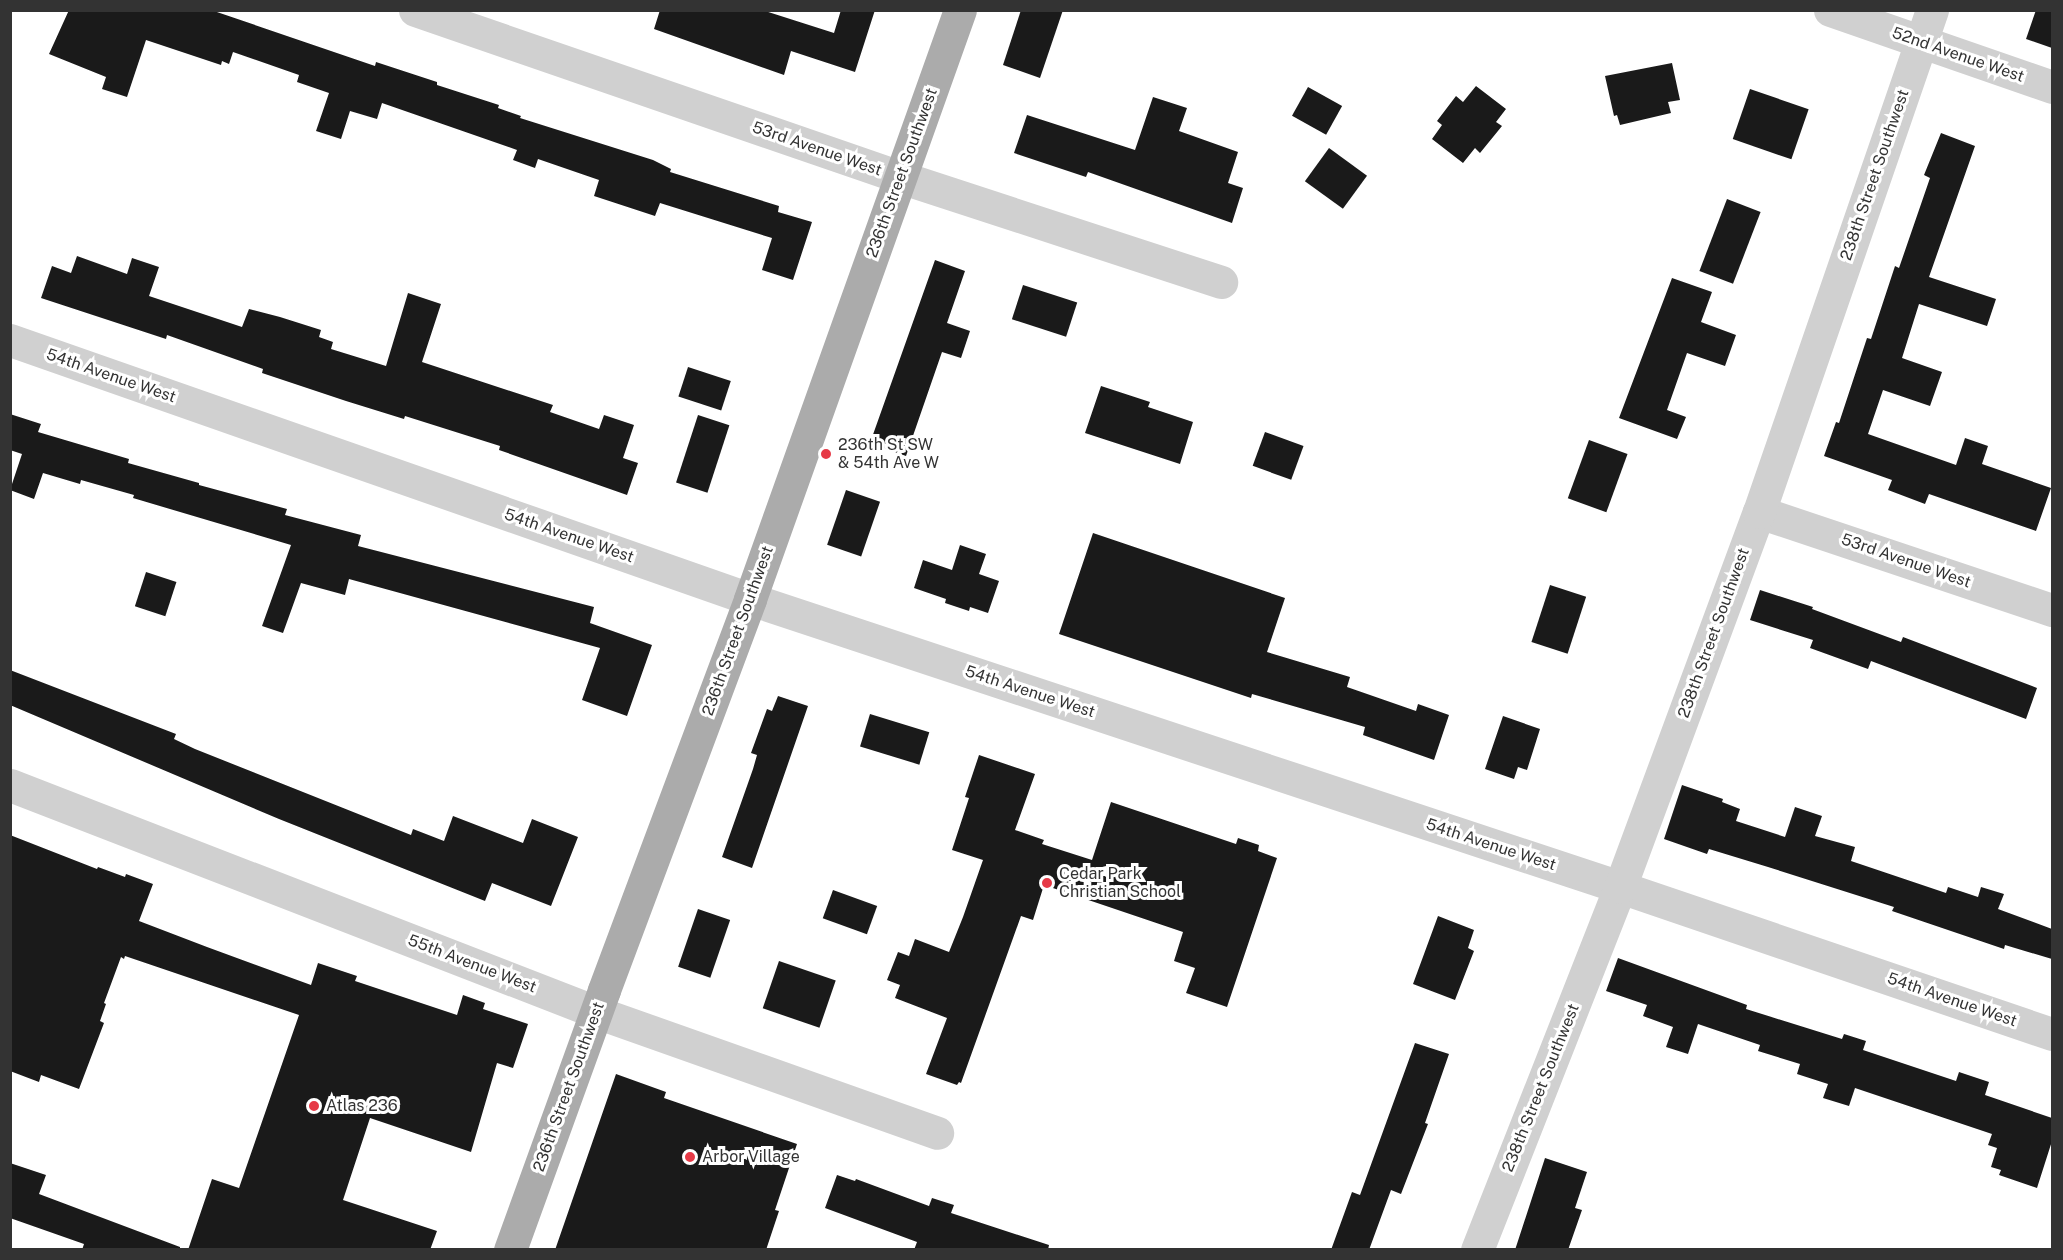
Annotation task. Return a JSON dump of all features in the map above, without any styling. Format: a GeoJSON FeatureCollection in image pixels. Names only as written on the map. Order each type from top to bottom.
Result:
{"type":"FeatureCollection","features":[{"type":"Feature","properties":{"kind":"main road","name":"236th Street Southwest"},"geometry":{"type":"LineString","coordinates":[[510,1250],[596,1011],[750,599],[960,10]]}},
{"type":"Feature","properties":{"kind":"street","name":"53rd Avenue West"},"geometry":{"type":"LineString","coordinates":[[415,10],[900,177],[1221,282]]}},
{"type":"Feature","properties":{"kind":"street","name":"52nd Avenue West"},"geometry":{"type":"LineString","coordinates":[[1830,10],[2052,87]]}},
{"type":"Feature","properties":{"kind":"street","name":"238th Street Southwest"},"geometry":{"type":"LineString","coordinates":[[1477,1250],[1620,887],[1759,512],[1932,10]]}},
{"type":"Feature","properties":{"kind":"street","name":"54th Avenue West"},"geometry":{"type":"LineString","coordinates":[[10,340],[750,599],[1620,887],[2052,1034]]}},
{"type":"Feature","properties":{"kind":"street","name":"53rd Avenue West"},"geometry":{"type":"LineString","coordinates":[[1759,512],[2052,610]]}},
{"type":"Feature","properties":{"kind":"street","name":"55th Avenue West"},"geometry":{"type":"LineString","coordinates":[[10,785],[596,1011],[937,1133]]}},
{"type":"Feature","properties":{"kind":"building"},"geometry":{"type":"Polygon","coordinates":[[[69,10],[211,10],[375,66],[376,62],[437,82],[437,85],[499,105],[498,108],[521,116],[520,118],[653,160],[671,169],[670,172],[779,206],[778,212],[812,222],[793,280],[762,270],[772,238],[660,203],[655,216],[594,196],[599,180],[538,159],[535,168],[513,160],[517,150],[382,103],[377,119],[350,111],[341,139],[316,131],[329,93],[297,82],[299,75],[233,52],[229,64],[222,61],[221,65],[146,40],[127,97],[102,89],[106,77],[49,54],[69,10]]]}},
{"type":"Feature","properties":{"kind":"building"},"geometry":{"type":"Polygon","coordinates":[[[660,10],[762,10],[834,33],[841,10],[875,10],[855,72],[791,51],[784,75],[654,29],[660,10]]]}},
{"type":"Feature","properties":{"kind":"building"},"geometry":{"type":"Polygon","coordinates":[[[1021,10],[1063,10],[1040,78],[1003,65],[1021,10]]]}},
{"type":"Feature","properties":{"kind":"building"},"geometry":{"type":"Polygon","coordinates":[[[2036,10],[2052,10],[2052,48],[2026,39],[2036,10]]]}},
{"type":"Feature","properties":{"kind":"building"},"geometry":{"type":"Polygon","coordinates":[[[1672,63],[1680,100],[1668,102],[1671,113],[1620,125],[1617,115],[1614,116],[1605,76],[1672,63]]]}},
{"type":"Feature","properties":{"kind":"building"},"geometry":{"type":"Polygon","coordinates":[[[1476,86],[1506,109],[1496,122],[1502,126],[1480,153],[1475,148],[1463,163],[1432,139],[1442,125],[1437,121],[1456,96],[1463,102],[1476,86]]]}},
{"type":"Feature","properties":{"kind":"building"},"geometry":{"type":"Polygon","coordinates":[[[1308,87],[1342,106],[1326,135],[1292,116],[1308,87]]]}},
{"type":"Feature","properties":{"kind":"building"},"geometry":{"type":"Polygon","coordinates":[[[1750,89],[1809,109],[1791,159],[1733,139],[1750,89]]]}},
{"type":"Feature","properties":{"kind":"building"},"geometry":{"type":"Polygon","coordinates":[[[1153,97],[1187,108],[1179,131],[1238,152],[1228,183],[1243,188],[1232,223],[1088,172],[1086,177],[1014,153],[1027,115],[1135,150],[1153,97]]]}},
{"type":"Feature","properties":{"kind":"building"},"geometry":{"type":"Polygon","coordinates":[[[1941,133],[1975,146],[1929,277],[1996,299],[1987,326],[1919,304],[1902,358],[1942,372],[1930,406],[1883,390],[1868,434],[1956,465],[1965,438],[1988,446],[1982,464],[2051,488],[2036,531],[1929,494],[1925,504],[1888,490],[1892,480],[1824,456],[1836,422],[1839,423],[1867,338],[1871,339],[1895,266],[1899,268],[1930,178],[1924,175],[1941,133]]]}},
{"type":"Feature","properties":{"kind":"building"},"geometry":{"type":"Polygon","coordinates":[[[1329,148],[1367,176],[1343,209],[1305,181],[1329,148]]]}},
{"type":"Feature","properties":{"kind":"building"},"geometry":{"type":"Polygon","coordinates":[[[1727,199],[1761,212],[1733,284],[1699,271],[1727,199]]]}},
{"type":"Feature","properties":{"kind":"building"},"geometry":{"type":"Polygon","coordinates":[[[77,256],[127,274],[132,258],[159,267],[149,296],[242,327],[249,309],[280,317],[321,330],[319,337],[333,342],[331,349],[386,366],[408,293],[441,304],[422,362],[553,405],[550,412],[599,429],[604,415],[634,425],[623,458],[638,463],[627,495],[499,450],[500,446],[405,416],[404,419],[346,401],[262,373],[263,369],[167,335],[166,339],[41,298],[52,266],[71,273],[77,256]]]}},
{"type":"Feature","properties":{"kind":"building"},"geometry":{"type":"Polygon","coordinates":[[[935,260],[965,271],[947,323],[970,331],[961,358],[942,352],[906,456],[870,443],[935,260]]]}},
{"type":"Feature","properties":{"kind":"building"},"geometry":{"type":"Polygon","coordinates":[[[1672,278],[1712,292],[1701,322],[1736,335],[1725,366],[1687,353],[1667,410],[1686,417],[1677,439],[1619,418],[1672,278]]]}},
{"type":"Feature","properties":{"kind":"building"},"geometry":{"type":"Polygon","coordinates":[[[1023,285],[1077,303],[1066,337],[1012,319],[1023,285]]]}},
{"type":"Feature","properties":{"kind":"building"},"geometry":{"type":"Polygon","coordinates":[[[688,367],[731,381],[721,410],[678,396],[688,367]]]}},
{"type":"Feature","properties":{"kind":"building"},"geometry":{"type":"Polygon","coordinates":[[[1101,386],[1150,402],[1148,407],[1193,422],[1180,464],[1085,433],[1101,386]]]}},
{"type":"Feature","properties":{"kind":"building"},"geometry":{"type":"Polygon","coordinates":[[[10,414],[41,424],[38,432],[129,459],[128,463],[199,483],[199,485],[287,509],[285,515],[361,535],[358,546],[594,607],[590,623],[652,645],[627,716],[582,700],[600,648],[349,579],[345,595],[301,583],[283,633],[262,626],[291,545],[133,498],[134,495],[81,480],[80,484],[43,473],[34,499],[10,490],[22,454],[10,450],[10,414]]]}},
{"type":"Feature","properties":{"kind":"building"},"geometry":{"type":"Polygon","coordinates":[[[698,415],[729,425],[707,493],[676,483],[698,415]]]}},
{"type":"Feature","properties":{"kind":"building"},"geometry":{"type":"Polygon","coordinates":[[[1265,432],[1304,446],[1291,480],[1253,466],[1265,432]]]}},
{"type":"Feature","properties":{"kind":"building"},"geometry":{"type":"Polygon","coordinates":[[[1589,440],[1628,454],[1606,512],[1568,498],[1589,440]]]}},
{"type":"Feature","properties":{"kind":"building"},"geometry":{"type":"Polygon","coordinates":[[[846,490],[880,502],[861,557],[827,545],[846,490]]]}},
{"type":"Feature","properties":{"kind":"building"},"geometry":{"type":"Polygon","coordinates":[[[1093,533],[1285,598],[1267,652],[1350,677],[1347,687],[1416,711],[1418,704],[1449,715],[1434,760],[1363,735],[1365,727],[1252,694],[1251,698],[1059,634],[1093,533]]]}},
{"type":"Feature","properties":{"kind":"building"},"geometry":{"type":"Polygon","coordinates":[[[960,545],[986,554],[979,574],[999,581],[988,613],[970,607],[969,611],[945,603],[946,599],[914,588],[923,560],[952,570],[960,545]]]}},
{"type":"Feature","properties":{"kind":"building"},"geometry":{"type":"Polygon","coordinates":[[[146,572],[176,582],[165,616],[135,606],[146,572]]]}},
{"type":"Feature","properties":{"kind":"building"},"geometry":{"type":"Polygon","coordinates":[[[1550,585],[1586,597],[1568,654],[1531,642],[1550,585]]]}},
{"type":"Feature","properties":{"kind":"building"},"geometry":{"type":"Polygon","coordinates":[[[1760,590],[1813,607],[1812,609],[1901,642],[1903,637],[2037,688],[2026,719],[1871,661],[1868,669],[1810,648],[1813,640],[1750,620],[1760,590]]]}},
{"type":"Feature","properties":{"kind":"building"},"geometry":{"type":"Polygon","coordinates":[[[10,670],[176,734],[174,739],[195,749],[411,835],[413,829],[444,841],[453,816],[523,843],[532,819],[578,837],[551,906],[492,883],[485,901],[279,819],[10,705],[10,670]]]}},
{"type":"Feature","properties":{"kind":"building"},"geometry":{"type":"Polygon","coordinates":[[[778,696],[808,706],[752,868],[722,857],[757,755],[751,753],[767,709],[772,711],[778,696]]]}},
{"type":"Feature","properties":{"kind":"building"},"geometry":{"type":"Polygon","coordinates":[[[870,714],[929,732],[919,765],[860,747],[870,714]]]}},
{"type":"Feature","properties":{"kind":"building"},"geometry":{"type":"Polygon","coordinates":[[[1503,716],[1540,729],[1527,770],[1518,767],[1514,779],[1485,769],[1503,716]]]}},
{"type":"Feature","properties":{"kind":"building"},"geometry":{"type":"Polygon","coordinates":[[[979,755],[1035,774],[1015,830],[1044,840],[1042,844],[1092,860],[1111,802],[1236,844],[1238,838],[1259,845],[1258,851],[1277,858],[1227,1007],[1186,993],[1195,968],[1174,961],[1183,932],[1044,885],[1033,920],[1021,916],[961,1083],[957,1085],[926,1074],[947,1018],[895,998],[900,985],[887,980],[898,952],[909,956],[915,939],[949,952],[983,860],[952,850],[969,798],[965,797],[979,755]]]}},
{"type":"Feature","properties":{"kind":"building"},"geometry":{"type":"Polygon","coordinates":[[[1682,785],[1723,799],[1722,802],[1740,809],[1736,821],[1785,837],[1795,807],[1822,816],[1815,836],[1855,847],[1851,861],[1946,893],[1948,887],[1978,897],[1981,887],[2004,894],[1998,909],[2052,929],[2052,959],[2005,945],[2004,949],[1892,911],[1894,907],[1709,849],[1707,854],[1664,839],[1682,785]]]}},
{"type":"Feature","properties":{"kind":"building"},"geometry":{"type":"Polygon","coordinates":[[[10,835],[97,869],[98,867],[125,877],[126,874],[153,884],[139,921],[311,985],[318,963],[357,976],[355,981],[457,1015],[463,995],[485,1003],[483,1009],[528,1024],[513,1068],[497,1063],[471,1152],[370,1118],[343,1200],[437,1231],[430,1250],[188,1250],[212,1179],[239,1188],[299,1015],[125,956],[124,959],[121,957],[104,1003],[106,1004],[100,1021],[104,1023],[79,1089],[41,1075],[39,1082],[10,1071],[10,835]]]}},
{"type":"Feature","properties":{"kind":"building"},"geometry":{"type":"Polygon","coordinates":[[[833,890],[877,906],[867,934],[823,918],[833,890]]]}},
{"type":"Feature","properties":{"kind":"building"},"geometry":{"type":"Polygon","coordinates":[[[698,909],[730,920],[710,978],[678,967],[698,909]]]}},
{"type":"Feature","properties":{"kind":"building"},"geometry":{"type":"Polygon","coordinates":[[[1438,916],[1474,930],[1468,948],[1474,951],[1455,1000],[1413,984],[1438,916]]]}},
{"type":"Feature","properties":{"kind":"building"},"geometry":{"type":"Polygon","coordinates":[[[1618,958],[1747,1005],[1746,1009],[1842,1039],[1844,1034],[1866,1041],[1863,1050],[1956,1081],[1959,1072],[1989,1082],[1985,1095],[2052,1118],[2052,1141],[2037,1188],[1999,1175],[2001,1170],[1991,1167],[1997,1148],[1988,1145],[1992,1134],[1855,1088],[1849,1106],[1823,1098],[1828,1084],[1797,1074],[1800,1064],[1758,1051],[1760,1045],[1698,1024],[1688,1054],[1666,1047],[1673,1027],[1643,1016],[1647,1005],[1606,991],[1618,958]]]}},
{"type":"Feature","properties":{"kind":"building"},"geometry":{"type":"Polygon","coordinates":[[[779,961],[836,981],[819,1028],[763,1008],[779,961]]]}},
{"type":"Feature","properties":{"kind":"building"},"geometry":{"type":"Polygon","coordinates":[[[1415,1043],[1449,1054],[1425,1123],[1428,1124],[1401,1194],[1391,1190],[1369,1250],[1331,1250],[1352,1192],[1360,1195],[1415,1043]]]}},
{"type":"Feature","properties":{"kind":"building","name":"Arbor Village"},"geometry":{"type":"Polygon","coordinates":[[[616,1074],[666,1092],[664,1098],[797,1144],[775,1210],[779,1211],[766,1250],[555,1250],[616,1074]]]}},
{"type":"Feature","properties":{"kind":"building"},"geometry":{"type":"Polygon","coordinates":[[[1545,1158],[1587,1172],[1575,1208],[1582,1210],[1568,1250],[1515,1250],[1545,1158]]]}},
{"type":"Feature","properties":{"kind":"building"},"geometry":{"type":"Polygon","coordinates":[[[10,1163],[46,1175],[39,1194],[180,1247],[180,1250],[82,1250],[84,1244],[10,1218],[10,1163]]]}},
{"type":"Feature","properties":{"kind":"building"},"geometry":{"type":"Polygon","coordinates":[[[837,1175],[855,1181],[856,1179],[929,1206],[932,1198],[954,1205],[951,1213],[1049,1245],[1048,1250],[914,1250],[917,1242],[825,1208],[837,1175]]]}},
{"type":"Feature","properties":{"kind":"place","name":"236th St SW & 54th Ave W"},"geometry":{"type":"Point","coordinates":[826,454]}},
{"type":"Feature","properties":{"kind":"place","name":"Cedar Park Christian School"},"geometry":{"type":"Point","coordinates":[1047,883]}},
{"type":"Feature","properties":{"kind":"place","name":"Atlas 236"},"geometry":{"type":"Point","coordinates":[314,1106]}},
{"type":"Feature","properties":{"kind":"place","name":"Arbor Village"},"geometry":{"type":"Point","coordinates":[690,1157]}}]}
